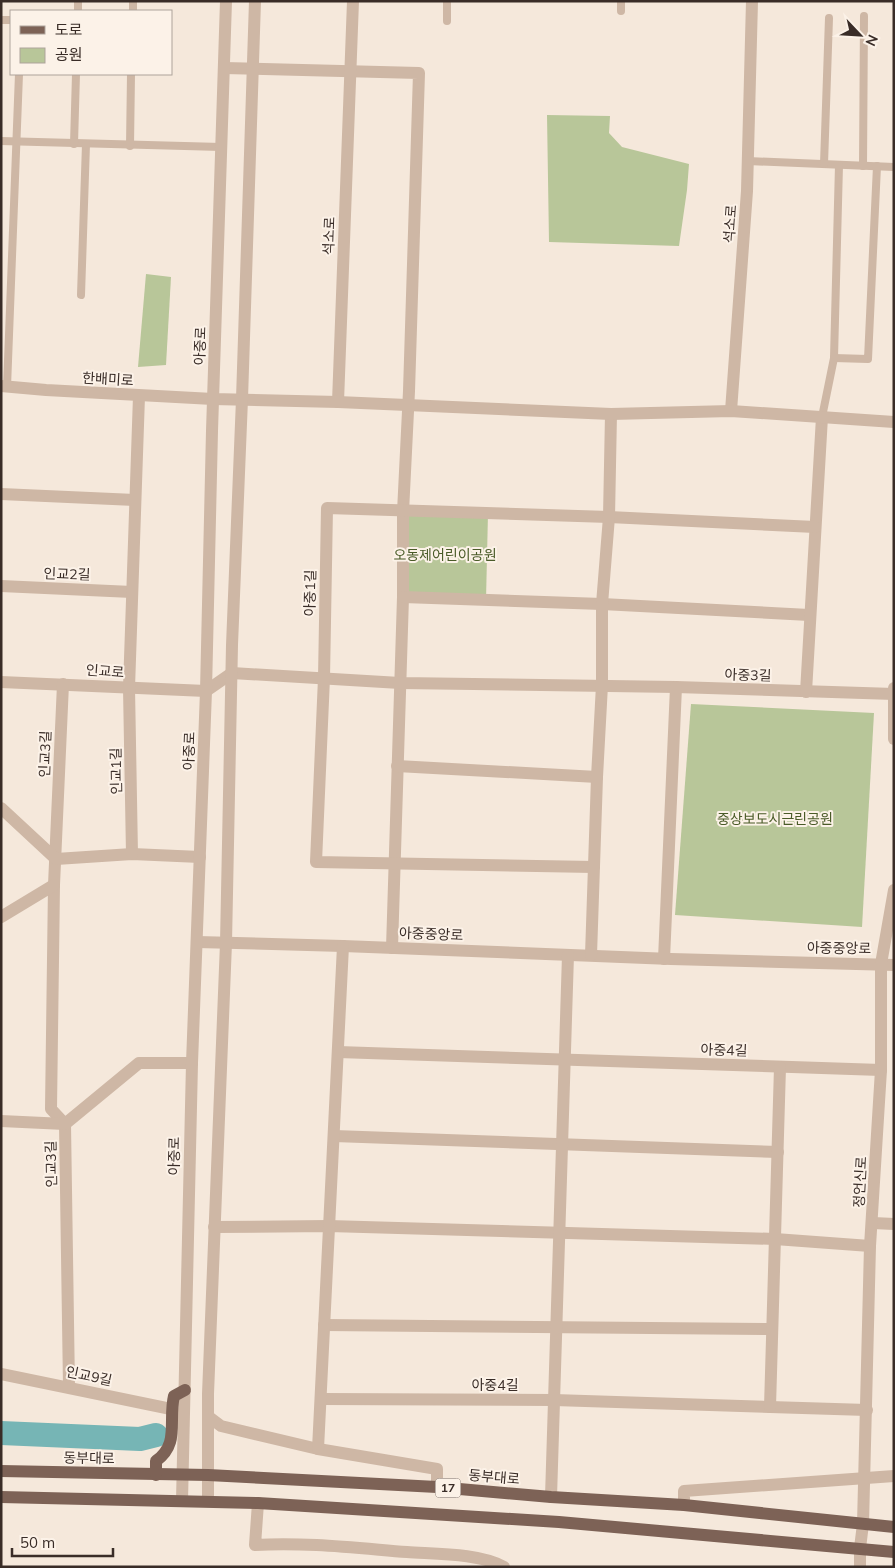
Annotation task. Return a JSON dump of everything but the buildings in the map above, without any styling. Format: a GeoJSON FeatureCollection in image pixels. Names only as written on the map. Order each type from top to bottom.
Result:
{"type":"FeatureCollection","features":[{"type":"Feature","properties":{"kind":"main road"},"geometry":{"type":"LineString","coordinates":[[156,1474],[156,1461],[162,1457],[172,1442],[171,1409],[174,1396],[185,1390]]}},
{"type":"Feature","properties":{"kind":"main road","name":"동부대로"},"geometry":{"type":"LineString","coordinates":[[1,1470],[208,1475],[437,1487],[551,1497],[684,1505],[894,1527]]}},
{"type":"Feature","properties":{"kind":"main road","name":"17"},"geometry":{"type":"LineString","coordinates":[[1,1497],[258,1503],[559,1522],[894,1552]]}},
{"type":"Feature","properties":{"kind":"street","name":"아중로"},"geometry":{"type":"LineString","coordinates":[[182,1501],[192,1063],[206,691],[226,1]]}},
{"type":"Feature","properties":{"kind":"street"},"geometry":{"type":"LineString","coordinates":[[208,1501],[214,1227],[226,943],[232,674],[255,1]]}},
{"type":"Feature","properties":{"kind":"street","name":"석소로"},"geometry":{"type":"LineString","coordinates":[[338,402],[353,1]]}},
{"type":"Feature","properties":{"kind":"street","name":"석소로"},"geometry":{"type":"LineString","coordinates":[[731,411],[748,161],[752,1]]}},
{"type":"Feature","properties":{"kind":"street"},"geometry":{"type":"LineString","coordinates":[[224,68],[418,73],[403,512],[403,597],[392,948]]}},
{"type":"Feature","properties":{"kind":"street","name":"한배미로"},"geometry":{"type":"LineString","coordinates":[[4,386],[139,396],[213,399]]}},
{"type":"Feature","properties":{"kind":"street"},"geometry":{"type":"LineString","coordinates":[[130,688],[139,396]]}},
{"type":"Feature","properties":{"kind":"street"},"geometry":{"type":"LineString","coordinates":[[213,399],[338,402],[611,414],[731,411],[894,422]]}},
{"type":"Feature","properties":{"kind":"street"},"geometry":{"type":"LineString","coordinates":[[591,955],[602,685],[602,604],[609,517],[611,414]]}},
{"type":"Feature","properties":{"kind":"street"},"geometry":{"type":"LineString","coordinates":[[806,692],[822,417]]}},
{"type":"Feature","properties":{"kind":"street"},"geometry":{"type":"LineString","coordinates":[[1,494],[135,500]]}},
{"type":"Feature","properties":{"kind":"street","name":"아중1길"},"geometry":{"type":"LineString","coordinates":[[324,678],[327,508],[403,512],[609,517]]}},
{"type":"Feature","properties":{"kind":"street"},"geometry":{"type":"LineString","coordinates":[[609,517],[815,527]]}},
{"type":"Feature","properties":{"kind":"street","name":"인교2길"},"geometry":{"type":"LineString","coordinates":[[1,586],[132,592]]}},
{"type":"Feature","properties":{"kind":"street"},"geometry":{"type":"LineString","coordinates":[[403,597],[602,604],[809,615]]}},
{"type":"Feature","properties":{"kind":"street"},"geometry":{"type":"LineString","coordinates":[[206,691],[232,674],[400,683]]}},
{"type":"Feature","properties":{"kind":"street"},"geometry":{"type":"LineString","coordinates":[[324,678],[316,862],[594,867]]}},
{"type":"Feature","properties":{"kind":"street","name":"인교로"},"geometry":{"type":"LineString","coordinates":[[1,682],[206,691]]}},
{"type":"Feature","properties":{"kind":"street","name":"아중3길"},"geometry":{"type":"LineString","coordinates":[[400,683],[676,686],[806,692],[894,692]]}},
{"type":"Feature","properties":{"kind":"street","name":"인교3길"},"geometry":{"type":"LineString","coordinates":[[63,684],[54,885],[51,1109],[65,1124],[70,1387]]}},
{"type":"Feature","properties":{"kind":"street"},"geometry":{"type":"LineString","coordinates":[[664,959],[676,686]]}},
{"type":"Feature","properties":{"kind":"street","name":"인교1길"},"geometry":{"type":"LineString","coordinates":[[130,688],[132,854]]}},
{"type":"Feature","properties":{"kind":"street"},"geometry":{"type":"LineString","coordinates":[[894,692],[894,739]]}},
{"type":"Feature","properties":{"kind":"street"},"geometry":{"type":"LineString","coordinates":[[397,766],[597,777]]}},
{"type":"Feature","properties":{"kind":"street"},"geometry":{"type":"LineString","coordinates":[[1,808],[56,858],[132,854],[200,857]]}},
{"type":"Feature","properties":{"kind":"street"},"geometry":{"type":"LineString","coordinates":[[1,917],[54,885]]}},
{"type":"Feature","properties":{"kind":"street","name":"정언신로"},"geometry":{"type":"LineString","coordinates":[[860,1567],[865,1477],[870,1246],[881,1070],[880,964],[894,890]]}},
{"type":"Feature","properties":{"kind":"street","name":"아중중앙로"},"geometry":{"type":"LineString","coordinates":[[197,942],[664,959],[894,965]]}},
{"type":"Feature","properties":{"kind":"street"},"geometry":{"type":"LineString","coordinates":[[318,1449],[343,946]]}},
{"type":"Feature","properties":{"kind":"street"},"geometry":{"type":"LineString","coordinates":[[551,1497],[568,955]]}},
{"type":"Feature","properties":{"kind":"street","name":"아중4길"},"geometry":{"type":"LineString","coordinates":[[338,1052],[881,1070]]}},
{"type":"Feature","properties":{"kind":"street"},"geometry":{"type":"LineString","coordinates":[[1,1121],[65,1124],[139,1063],[192,1063]]}},
{"type":"Feature","properties":{"kind":"street"},"geometry":{"type":"LineString","coordinates":[[770,1407],[780,1067]]}},
{"type":"Feature","properties":{"kind":"street"},"geometry":{"type":"LineString","coordinates":[[334,1136],[778,1152]]}},
{"type":"Feature","properties":{"kind":"street"},"geometry":{"type":"LineString","coordinates":[[872,1223],[894,1224]]}},
{"type":"Feature","properties":{"kind":"street"},"geometry":{"type":"LineString","coordinates":[[214,1227],[329,1226],[775,1240],[870,1246]]}},
{"type":"Feature","properties":{"kind":"street"},"geometry":{"type":"LineString","coordinates":[[324,1325],[772,1329]]}},
{"type":"Feature","properties":{"kind":"street","name":"인교9길"},"geometry":{"type":"LineString","coordinates":[[1,1374],[171,1409]]}},
{"type":"Feature","properties":{"kind":"street","name":"아중4길"},"geometry":{"type":"LineString","coordinates":[[321,1399],[554,1400],[867,1410]]}},
{"type":"Feature","properties":{"kind":"street"},"geometry":{"type":"LineString","coordinates":[[209,1417],[221,1426],[318,1449],[437,1469],[437,1487]]}},
{"type":"Feature","properties":{"kind":"street"},"geometry":{"type":"LineString","coordinates":[[684,1505],[684,1491],[894,1476]]}},
{"type":"Feature","properties":{"kind":"street"},"geometry":{"type":"LineString","coordinates":[[258,1503],[254,1545],[289,1543],[468,1556],[504,1567]]}},
{"type":"Feature","properties":{"kind":"lane"},"geometry":{"type":"LineString","coordinates":[[447,1],[447,21]]}},
{"type":"Feature","properties":{"kind":"lane"},"geometry":{"type":"LineString","coordinates":[[621,1],[621,11]]}},
{"type":"Feature","properties":{"kind":"lane"},"geometry":{"type":"LineString","coordinates":[[863,166],[864,16]]}},
{"type":"Feature","properties":{"kind":"lane"},"geometry":{"type":"LineString","coordinates":[[824,164],[829,18]]}},
{"type":"Feature","properties":{"kind":"lane"},"geometry":{"type":"LineString","coordinates":[[4,386],[19,75]]}},
{"type":"Feature","properties":{"kind":"lane"},"geometry":{"type":"LineString","coordinates":[[74,144],[76,75]]}},
{"type":"Feature","properties":{"kind":"lane"},"geometry":{"type":"LineString","coordinates":[[130,146],[131,75]]}},
{"type":"Feature","properties":{"kind":"lane"},"geometry":{"type":"LineString","coordinates":[[1,142],[221,147]]}},
{"type":"Feature","properties":{"kind":"lane"},"geometry":{"type":"LineString","coordinates":[[81,295],[86,144]]}},
{"type":"Feature","properties":{"kind":"lane"},"geometry":{"type":"LineString","coordinates":[[748,161],[894,167]]}},
{"type":"Feature","properties":{"kind":"lane"},"geometry":{"type":"LineString","coordinates":[[822,417],[834,358],[839,165]]}},
{"type":"Feature","properties":{"kind":"lane"},"geometry":{"type":"LineString","coordinates":[[834,358],[868,359],[877,166]]}},
{"type":"Feature","properties":{"kind":"green space"},"geometry":{"type":"Polygon","coordinates":[[[547,115],[610,116],[609,133],[622,147],[689,164],[679,246],[549,242],[547,115]]]}},
{"type":"Feature","properties":{"kind":"green space"},"geometry":{"type":"Polygon","coordinates":[[[146,274],[171,277],[166,365],[138,367],[146,274]]]}},
{"type":"Feature","properties":{"kind":"green space","name":"오동제어린이공원"},"geometry":{"type":"Polygon","coordinates":[[[403,512],[488,513],[486,600],[403,597],[403,512]]]}},
{"type":"Feature","properties":{"kind":"green space","name":"중상보도시근린공원"},"geometry":{"type":"Polygon","coordinates":[[[691,704],[874,713],[862,927],[675,915],[691,704]]]}},
{"type":"Feature","properties":{"kind":"waterway"},"geometry":{"type":"LineString","coordinates":[[1,1433],[140,1439],[156,1435]]}}]}
